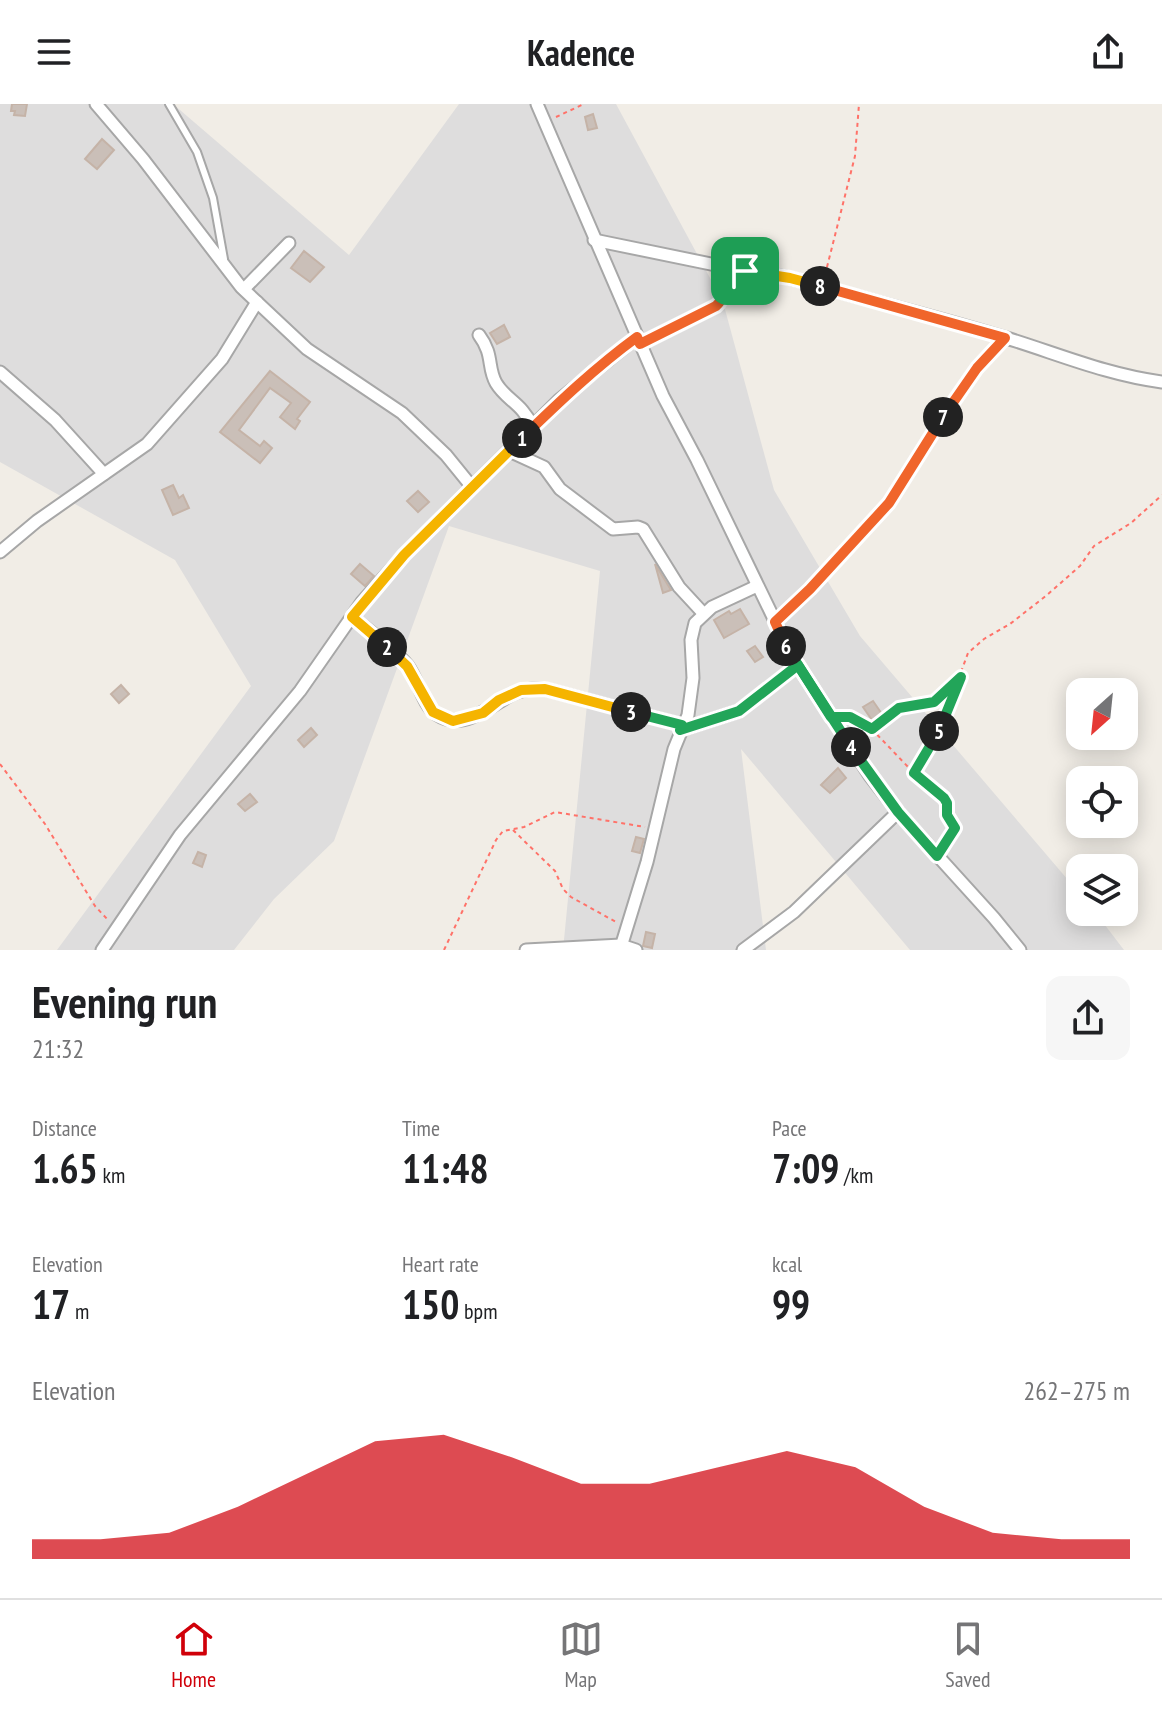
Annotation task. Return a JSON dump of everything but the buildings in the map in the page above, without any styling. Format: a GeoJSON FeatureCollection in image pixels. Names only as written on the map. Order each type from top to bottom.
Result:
{"type":"FeatureCollection","features":[{"type":"Feature","properties":{"kind":"street"},"geometry":{"type":"LineString","coordinates":[[96,104],[244,289],[307,349],[402,413],[446,455],[472,487]]}},
{"type":"Feature","properties":{"kind":"street"},"geometry":{"type":"LineString","coordinates":[[537,104],[663,396],[798,665],[898,812],[1020,950]]}},
{"type":"Feature","properties":{"kind":"street"},"geometry":{"type":"LineString","coordinates":[[594,240],[790,278],[1005,338],[1108,372],[1162,382]]}},
{"type":"Feature","properties":{"kind":"street"},"geometry":{"type":"LineString","coordinates":[[244,289],[289,243]]}},
{"type":"Feature","properties":{"kind":"street"},"geometry":{"type":"LineString","coordinates":[[102,950],[180,835],[300,691],[352,617],[404,555],[571,390],[639,340],[716,306],[736,275],[745,271]]}},
{"type":"Feature","properties":{"kind":"street"},"geometry":{"type":"LineString","coordinates":[[0,552],[37,521],[147,444],[222,359],[257,302]]}},
{"type":"Feature","properties":{"kind":"street"},"geometry":{"type":"LineString","coordinates":[[479,335],[489,351],[493,377],[500,389],[524,410],[533,427]]}},
{"type":"Feature","properties":{"kind":"street"},"geometry":{"type":"LineString","coordinates":[[0,372],[55,420],[104,474]]}},
{"type":"Feature","properties":{"kind":"street"},"geometry":{"type":"LineString","coordinates":[[509,451],[544,467],[560,489],[613,529],[643,529],[679,587],[703,613]]}},
{"type":"Feature","properties":{"kind":"street"},"geometry":{"type":"LineString","coordinates":[[621,948],[681,728],[688,715],[693,678],[692,632],[703,613],[757,586]]}},
{"type":"Feature","properties":{"kind":"street"},"geometry":{"type":"LineString","coordinates":[[352,617],[407,666],[431,709],[458,721],[483,713],[505,697],[531,688],[545,689],[681,728],[739,711],[798,665]]}},
{"type":"Feature","properties":{"kind":"street"},"geometry":{"type":"LineString","coordinates":[[743,950],[794,912],[898,812]]}},
{"type":"Feature","properties":{"kind":"street"},"geometry":{"type":"LineString","coordinates":[[526,950],[636,950]]}},
{"type":"Feature","properties":{"kind":"lane"},"geometry":{"type":"LineString","coordinates":[[169,104],[197,152],[213,198],[225,266]]}},
{"type":"Feature","properties":{"kind":"path"},"geometry":{"type":"LineString","coordinates":[[546,121],[584,104]]}},
{"type":"Feature","properties":{"kind":"path"},"geometry":{"type":"LineString","coordinates":[[822,287],[855,156],[859,104]]}},
{"type":"Feature","properties":{"kind":"path"},"geometry":{"type":"LineString","coordinates":[[775,622],[810,589],[889,503],[977,368],[1005,338]]}},
{"type":"Feature","properties":{"kind":"path"},"geometry":{"type":"LineString","coordinates":[[914,773],[933,743],[968,653],[1047,595],[1080,566],[1094,546],[1131,523],[1162,495]]}},
{"type":"Feature","properties":{"kind":"path"},"geometry":{"type":"LineString","coordinates":[[872,729],[899,708],[934,702],[961,677]]}},
{"type":"Feature","properties":{"kind":"path"},"geometry":{"type":"LineString","coordinates":[[831,717],[850,717],[872,729],[914,773],[944,798],[947,815],[955,828],[937,856]]}},
{"type":"Feature","properties":{"kind":"path"},"geometry":{"type":"LineString","coordinates":[[0,764],[45,824],[95,906],[117,929]]}},
{"type":"Feature","properties":{"kind":"path"},"geometry":{"type":"LineString","coordinates":[[444,950],[498,836],[511,828],[524,827],[555,812],[654,828]]}},
{"type":"Feature","properties":{"kind":"path"},"geometry":{"type":"LineString","coordinates":[[511,828],[555,871],[563,889],[571,897],[627,929]]}},
{"type":"Feature","properties":{"kind":"shaded area"},"geometry":{"type":"Polygon","coordinates":[[[0,104],[173,104],[349,255],[459,104],[616,104],[723,302],[774,490],[860,636],[1066,878],[1066,926],[1106,926],[1124,950],[910,950],[741,749],[766,950],[563,950],[600,571],[449,526],[334,841],[274,899],[234,950],[57,950],[251,686],[175,560],[0,462],[0,104]]]}},
{"type":"Feature","properties":{"kind":"route"},"geometry":{"type":"LineString","coordinates":[[745,271],[736,275],[716,306],[640,344],[637,337],[559,400],[404,555],[352,617],[402,660],[418,682],[433,712],[453,721],[483,713],[505,697],[531,688],[682,725],[680,730],[739,711],[798,665],[822,703],[870,776],[937,856],[955,828],[954,823],[947,815],[944,798],[914,773],[933,743],[961,677],[934,702],[899,708],[872,729],[861,720],[850,717],[831,717],[790,652],[775,622],[810,589],[889,503],[977,368],[1005,338],[790,278],[745,271]]}}]}
